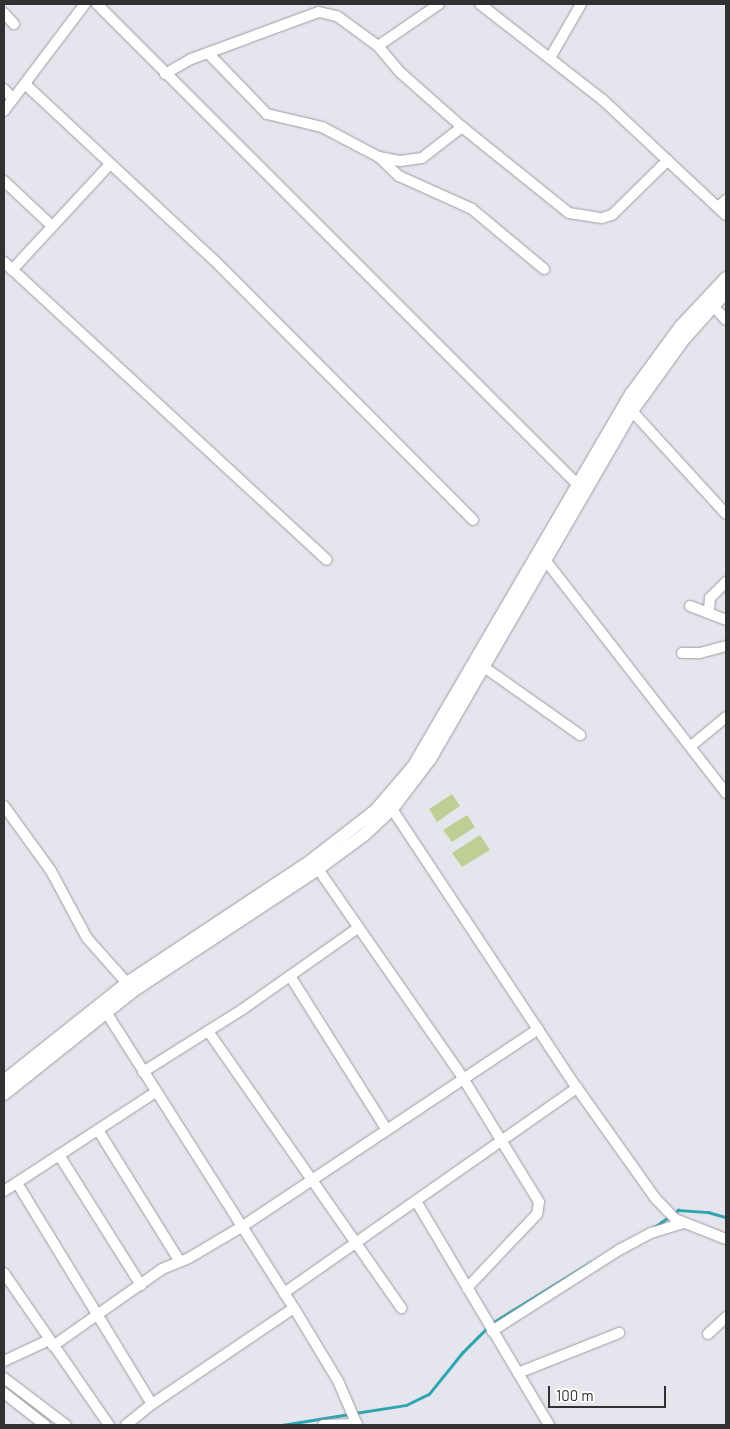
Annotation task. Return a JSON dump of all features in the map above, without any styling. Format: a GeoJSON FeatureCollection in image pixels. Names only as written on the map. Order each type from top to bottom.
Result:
{"type":"FeatureCollection","features":[{"type":"Feature","properties":{"kind":"main road"},"geometry":{"type":"LineString","coordinates":[[4,1081],[127,983],[312,860],[376,810],[413,766],[582,488],[653,362],[726,278]]}},
{"type":"Feature","properties":{"kind":"main road"},"geometry":{"type":"LineString","coordinates":[[4,1094],[106,1012],[318,869],[364,835],[392,809],[430,759],[546,561],[582,488],[668,360],[726,292]]}},
{"type":"Feature","properties":{"kind":"street"},"geometry":{"type":"LineString","coordinates":[[4,111],[85,4]]}},
{"type":"Feature","properties":{"kind":"street"},"geometry":{"type":"LineString","coordinates":[[97,4],[165,74],[582,488]]}},
{"type":"Feature","properties":{"kind":"street"},"geometry":{"type":"LineString","coordinates":[[378,46],[439,4]]}},
{"type":"Feature","properties":{"kind":"street"},"geometry":{"type":"LineString","coordinates":[[480,4],[603,100],[668,160],[722,204],[726,215]]}},
{"type":"Feature","properties":{"kind":"street"},"geometry":{"type":"LineString","coordinates":[[550,58],[581,4]]}},
{"type":"Feature","properties":{"kind":"street"},"geometry":{"type":"LineString","coordinates":[[165,74],[208,53],[319,12],[337,16],[378,46],[401,73],[462,127],[555,202],[579,217],[602,218],[612,215],[668,160]]}},
{"type":"Feature","properties":{"kind":"street"},"geometry":{"type":"LineString","coordinates":[[4,13],[14,24]]}},
{"type":"Feature","properties":{"kind":"street"},"geometry":{"type":"LineString","coordinates":[[208,53],[266,114],[322,127],[379,157],[399,176],[472,209],[544,269]]}},
{"type":"Feature","properties":{"kind":"street"},"geometry":{"type":"LineString","coordinates":[[25,84],[214,260],[473,520]]}},
{"type":"Feature","properties":{"kind":"street"},"geometry":{"type":"LineString","coordinates":[[4,89],[13,98]]}},
{"type":"Feature","properties":{"kind":"street"},"geometry":{"type":"LineString","coordinates":[[379,157],[400,161],[422,158],[462,127]]}},
{"type":"Feature","properties":{"kind":"street"},"geometry":{"type":"LineString","coordinates":[[12,270],[110,164]]}},
{"type":"Feature","properties":{"kind":"street"},"geometry":{"type":"LineString","coordinates":[[4,181],[52,226]]}},
{"type":"Feature","properties":{"kind":"street"},"geometry":{"type":"LineString","coordinates":[[4,262],[327,560]]}},
{"type":"Feature","properties":{"kind":"street"},"geometry":{"type":"LineString","coordinates":[[713,306],[726,320]]}},
{"type":"Feature","properties":{"kind":"street"},"geometry":{"type":"LineString","coordinates":[[632,412],[726,514]]}},
{"type":"Feature","properties":{"kind":"street"},"geometry":{"type":"LineString","coordinates":[[546,561],[726,793]]}},
{"type":"Feature","properties":{"kind":"street"},"geometry":{"type":"LineString","coordinates":[[708,611],[710,598],[726,582]]}},
{"type":"Feature","properties":{"kind":"street"},"geometry":{"type":"LineString","coordinates":[[690,606],[708,611],[726,620]]}},
{"type":"Feature","properties":{"kind":"street"},"geometry":{"type":"LineString","coordinates":[[682,653],[700,653],[726,646]]}},
{"type":"Feature","properties":{"kind":"street"},"geometry":{"type":"LineString","coordinates":[[484,667],[580,735]]}},
{"type":"Feature","properties":{"kind":"street"},"geometry":{"type":"LineString","coordinates":[[691,746],[726,717]]}},
{"type":"Feature","properties":{"kind":"street"},"geometry":{"type":"LineString","coordinates":[[4,806],[51,871],[87,938],[127,983]]}},
{"type":"Feature","properties":{"kind":"street"},"geometry":{"type":"LineString","coordinates":[[392,809],[576,1088],[666,1209],[679,1221],[726,1239]]}},
{"type":"Feature","properties":{"kind":"street"},"geometry":{"type":"LineString","coordinates":[[318,869],[503,1138],[540,1209],[467,1288]]}},
{"type":"Feature","properties":{"kind":"street"},"geometry":{"type":"LineString","coordinates":[[143,1072],[208,1031],[358,928]]}},
{"type":"Feature","properties":{"kind":"street"},"geometry":{"type":"LineString","coordinates":[[290,976],[387,1130]]}},
{"type":"Feature","properties":{"kind":"street"},"geometry":{"type":"LineString","coordinates":[[106,1012],[243,1226],[349,1402],[356,1423],[323,1425]]}},
{"type":"Feature","properties":{"kind":"street"},"geometry":{"type":"LineString","coordinates":[[4,1361],[51,1343],[98,1315],[179,1260],[189,1258],[243,1226],[538,1029]]}},
{"type":"Feature","properties":{"kind":"street"},"geometry":{"type":"LineString","coordinates":[[208,1031],[402,1308]]}},
{"type":"Feature","properties":{"kind":"street"},"geometry":{"type":"LineString","coordinates":[[284,1293],[576,1088]]}},
{"type":"Feature","properties":{"kind":"street"},"geometry":{"type":"LineString","coordinates":[[4,1192],[156,1092]]}},
{"type":"Feature","properties":{"kind":"street"},"geometry":{"type":"LineString","coordinates":[[98,1130],[179,1260]]}},
{"type":"Feature","properties":{"kind":"street"},"geometry":{"type":"LineString","coordinates":[[59,1155],[142,1284]]}},
{"type":"Feature","properties":{"kind":"street"},"geometry":{"type":"LineString","coordinates":[[17,1183],[152,1404]]}},
{"type":"Feature","properties":{"kind":"street"},"geometry":{"type":"LineString","coordinates":[[416,1201],[489,1327],[549,1425]]}},
{"type":"Feature","properties":{"kind":"street"},"geometry":{"type":"LineString","coordinates":[[489,1327],[619,1250],[679,1221]]}},
{"type":"Feature","properties":{"kind":"street"},"geometry":{"type":"LineString","coordinates":[[4,1273],[109,1425]]}},
{"type":"Feature","properties":{"kind":"street"},"geometry":{"type":"LineString","coordinates":[[126,1425],[152,1404],[294,1308]]}},
{"type":"Feature","properties":{"kind":"street"},"geometry":{"type":"LineString","coordinates":[[708,1334],[726,1317]]}},
{"type":"Feature","properties":{"kind":"street"},"geometry":{"type":"LineString","coordinates":[[518,1373],[619,1333]]}},
{"type":"Feature","properties":{"kind":"street"},"geometry":{"type":"LineString","coordinates":[[4,1378],[66,1425]]}},
{"type":"Feature","properties":{"kind":"street"},"geometry":{"type":"LineString","coordinates":[[4,1393],[46,1425]]}},
{"type":"Feature","properties":{"kind":"green space"},"geometry":{"type":"Polygon","coordinates":[[[452,794],[460,806],[437,822],[429,809],[452,794]]]}},
{"type":"Feature","properties":{"kind":"green space"},"geometry":{"type":"Polygon","coordinates":[[[467,815],[475,827],[452,842],[443,830],[467,815]]]}},
{"type":"Feature","properties":{"kind":"green space"},"geometry":{"type":"Polygon","coordinates":[[[480,835],[490,850],[462,867],[452,853],[480,835]]]}},
{"type":"Feature","properties":{"kind":"waterway"},"geometry":{"type":"LineString","coordinates":[[674,1214],[678,1210],[708,1212],[726,1217]]}},
{"type":"Feature","properties":{"kind":"waterway"},"geometry":{"type":"LineString","coordinates":[[653,1228],[669,1217]]}},
{"type":"Feature","properties":{"kind":"waterway"},"geometry":{"type":"LineString","coordinates":[[492,1323],[591,1262]]}},
{"type":"Feature","properties":{"kind":"waterway"},"geometry":{"type":"LineString","coordinates":[[355,1413],[406,1405],[429,1394],[462,1353],[488,1327]]}},
{"type":"Feature","properties":{"kind":"waterway"},"geometry":{"type":"LineString","coordinates":[[282,1425],[349,1414]]}}]}
